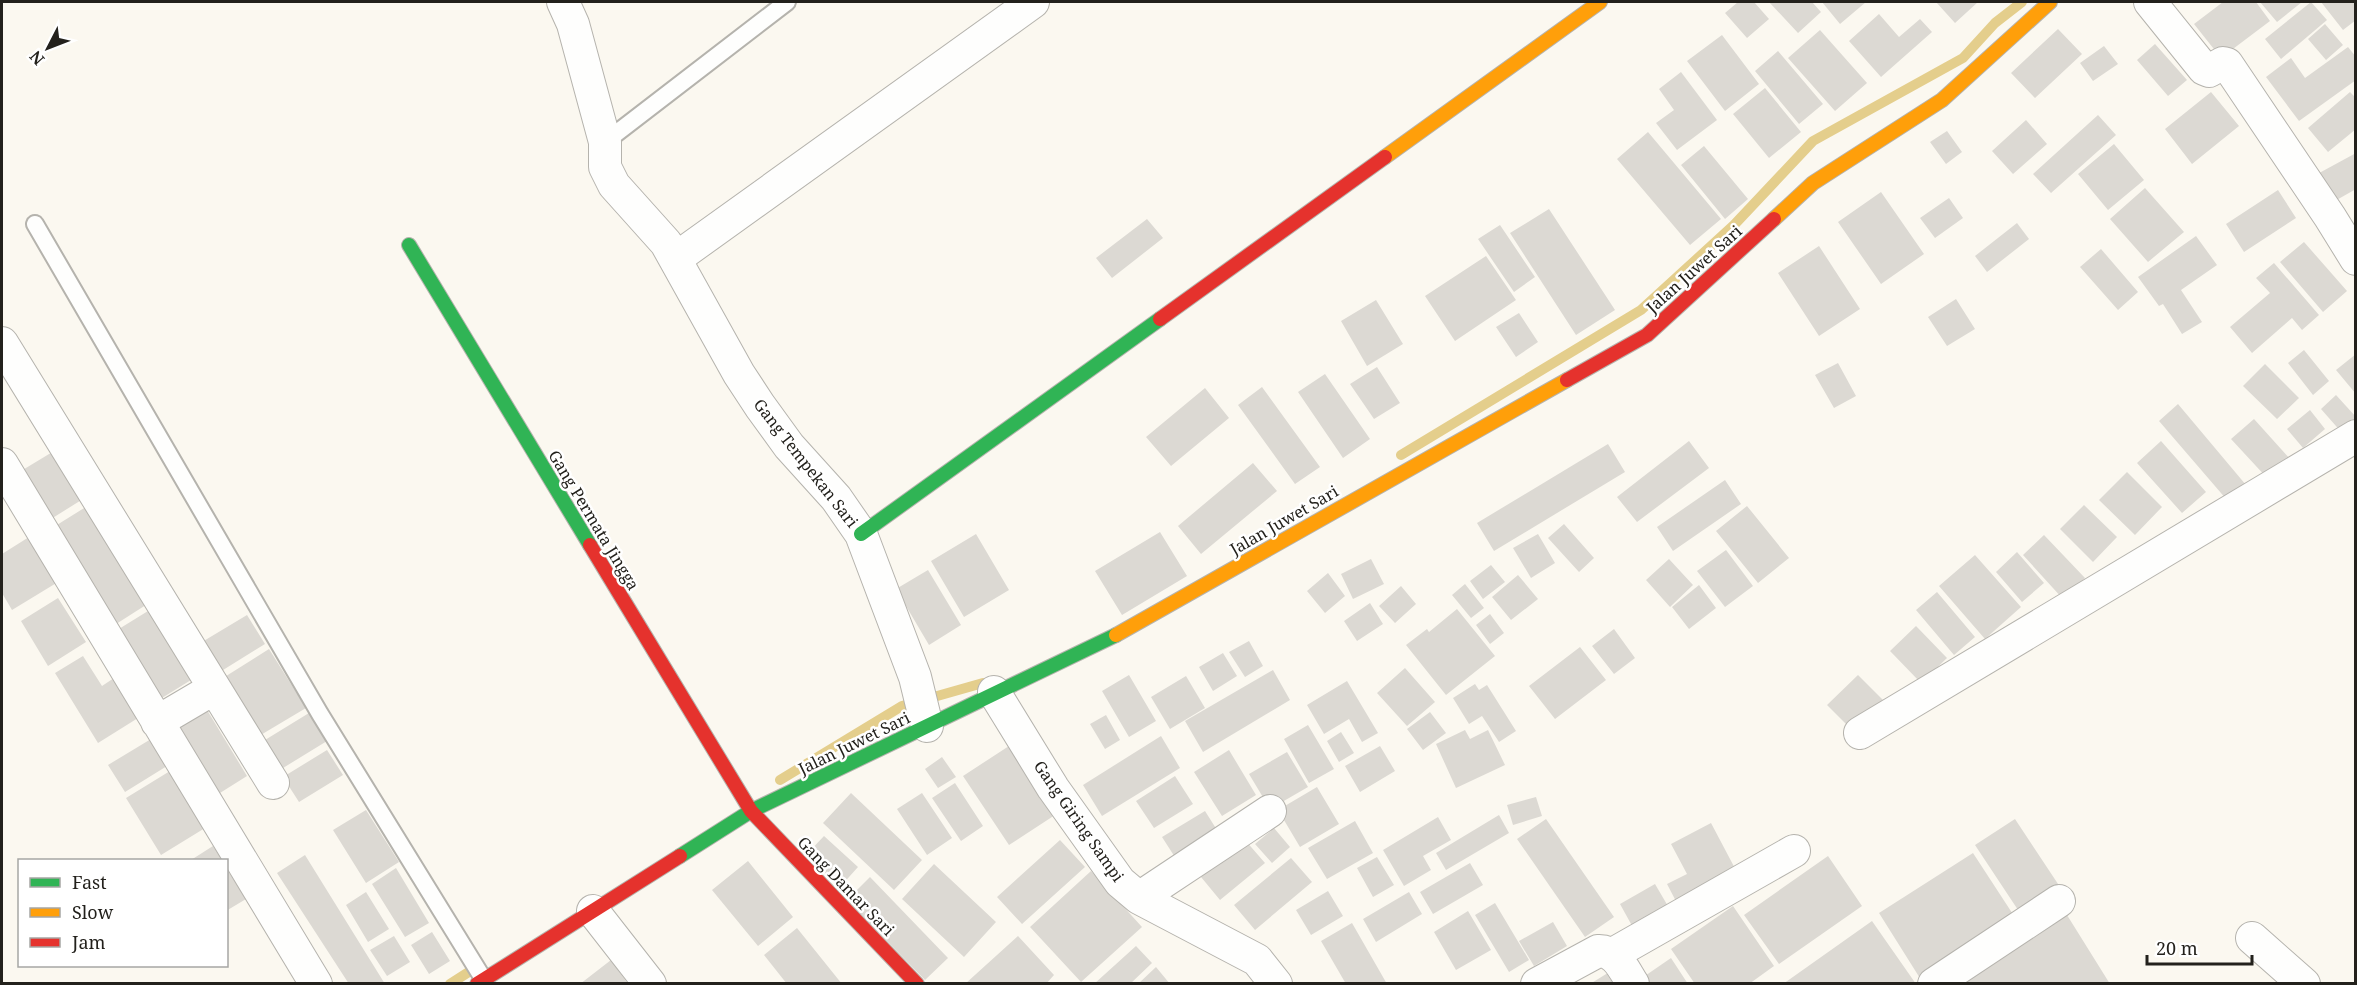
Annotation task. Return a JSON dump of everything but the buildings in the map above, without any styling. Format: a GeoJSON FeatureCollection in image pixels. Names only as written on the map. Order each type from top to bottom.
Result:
{"type":"FeatureCollection","features":[{"type":"Feature","properties":{"kind":"street","name":"Gang Tempekan Sari"},"geometry":{"type":"LineString","coordinates":[[563,2],[573,24],[605,142],[604,167],[614,185],[666,243],[739,374],[760,406],[789,446],[836,498],[861,534],[921,703]]}},
{"type":"Feature","properties":{"kind":"street"},"geometry":{"type":"LineString","coordinates":[[675,259],[1033,2]]}},
{"type":"Feature","properties":{"kind":"street"},"geometry":{"type":"LineString","coordinates":[[861,534],[1600,2]]}},
{"type":"Feature","properties":{"kind":"street","name":"Jalan Juwet Sari"},"geometry":{"type":"LineString","coordinates":[[479,976],[593,911],[750,809],[921,703],[994,692],[1116,635],[1647,335],[1813,183],[1942,100],[2050,2]]}},
{"type":"Feature","properties":{"kind":"street"},"geometry":{"type":"LineString","coordinates":[[2150,2],[2205,69],[2209,71],[2223,63],[2227,64],[2330,217],[2355,259]]}},
{"type":"Feature","properties":{"kind":"street","name":"Gang Permata Jingga"},"geometry":{"type":"LineString","coordinates":[[409,245],[750,809]]}},
{"type":"Feature","properties":{"kind":"street"},"geometry":{"type":"LineString","coordinates":[[2,343],[273,783]]}},
{"type":"Feature","properties":{"kind":"street"},"geometry":{"type":"LineString","coordinates":[[1860,733],[2355,436]]}},
{"type":"Feature","properties":{"kind":"street"},"geometry":{"type":"LineString","coordinates":[[2,464],[316,984]]}},
{"type":"Feature","properties":{"kind":"street"},"geometry":{"type":"LineString","coordinates":[[157,722],[213,689]]}},
{"type":"Feature","properties":{"kind":"street","name":"Gang Giring Sampi"},"geometry":{"type":"LineString","coordinates":[[994,692],[1060,798],[1120,882],[1139,898],[1257,960],[1276,984]]}},
{"type":"Feature","properties":{"kind":"street","name":"Gang Damar Sari"},"geometry":{"type":"LineString","coordinates":[[750,809],[916,984]]}},
{"type":"Feature","properties":{"kind":"street"},"geometry":{"type":"LineString","coordinates":[[1139,898],[1270,812]]}},
{"type":"Feature","properties":{"kind":"street"},"geometry":{"type":"LineString","coordinates":[[1613,954],[1794,851]]}},
{"type":"Feature","properties":{"kind":"street"},"geometry":{"type":"LineString","coordinates":[[1934,984],[2059,901]]}},
{"type":"Feature","properties":{"kind":"street"},"geometry":{"type":"LineString","coordinates":[[593,911],[650,984]]}},
{"type":"Feature","properties":{"kind":"street"},"geometry":{"type":"LineString","coordinates":[[2252,938],[2304,984]]}},
{"type":"Feature","properties":{"kind":"street"},"geometry":{"type":"LineString","coordinates":[[1537,984],[1598,951],[1606,950],[1613,954],[1633,984]]}},
{"type":"Feature","properties":{"kind":"lane"},"geometry":{"type":"LineString","coordinates":[[605,142],[787,2]]}},
{"type":"Feature","properties":{"kind":"lane"},"geometry":{"type":"LineString","coordinates":[[35,224],[320,714],[479,976]]}},
{"type":"Feature","properties":{"kind":"waterway"},"geometry":{"type":"LineString","coordinates":[[1401,455],[1641,310],[1734,225],[1813,141],[1963,58],[1995,23],[2022,2]]}},
{"type":"Feature","properties":{"kind":"waterway"},"geometry":{"type":"LineString","coordinates":[[780,780],[902,706],[983,683]]}},
{"type":"Feature","properties":{"kind":"waterway"},"geometry":{"type":"LineString","coordinates":[[450,984],[475,968]]}},
{"type":"Feature","properties":{"kind":"traffic: fast"},"geometry":{"type":"LineString","coordinates":[[409,245],[590,545]]}},
{"type":"Feature","properties":{"kind":"traffic: fast"},"geometry":{"type":"LineString","coordinates":[[861,534],[1160,319]]}},
{"type":"Feature","properties":{"kind":"traffic: fast"},"geometry":{"type":"LineString","coordinates":[[680,856],[751,811],[1116,635]]}},
{"type":"Feature","properties":{"kind":"traffic: slow"},"geometry":{"type":"LineString","coordinates":[[1385,157],[1600,2]]}},
{"type":"Feature","properties":{"kind":"traffic: slow"},"geometry":{"type":"LineString","coordinates":[[1774,219],[1813,183],[1942,100],[2050,2]]}},
{"type":"Feature","properties":{"kind":"traffic: slow"},"geometry":{"type":"LineString","coordinates":[[1116,635],[1567,380]]}},
{"type":"Feature","properties":{"kind":"traffic: jam"},"geometry":{"type":"LineString","coordinates":[[1160,319],[1385,157]]}},
{"type":"Feature","properties":{"kind":"traffic: jam"},"geometry":{"type":"LineString","coordinates":[[1567,380],[1647,335],[1774,219]]}},
{"type":"Feature","properties":{"kind":"traffic: jam"},"geometry":{"type":"LineString","coordinates":[[590,545],[751,811],[917,984]]}},
{"type":"Feature","properties":{"kind":"traffic: jam"},"geometry":{"type":"LineString","coordinates":[[477,984],[680,856]]}}]}
